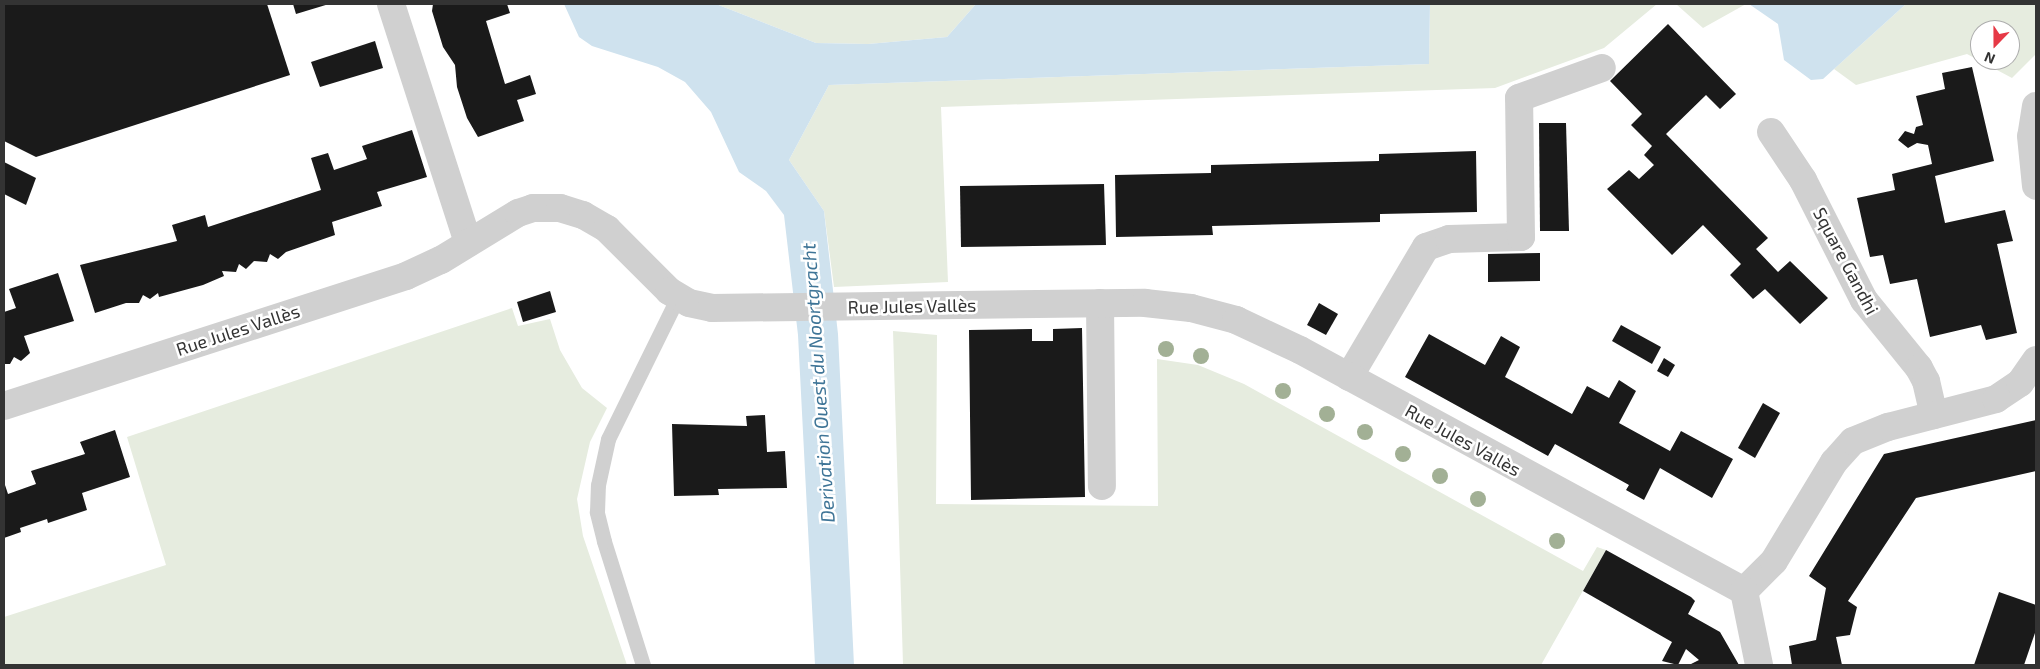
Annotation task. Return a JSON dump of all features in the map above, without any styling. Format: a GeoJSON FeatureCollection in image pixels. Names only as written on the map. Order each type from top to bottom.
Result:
{"type":"FeatureCollection","features":[{"type":"Feature","properties":{"kind":"street"},"geometry":{"type":"LineString","coordinates":[[391,4],[468,243]]}},
{"type":"Feature","properties":{"kind":"street"},"geometry":{"type":"LineString","coordinates":[[1349,377],[1426,247],[1449,239],[1520,237],[1519,98],[1602,68]]}},
{"type":"Feature","properties":{"kind":"street"},"geometry":{"type":"LineString","coordinates":[[2036,106],[2031,136],[2036,186]]}},
{"type":"Feature","properties":{"kind":"street","name":"Square Gandhi"},"geometry":{"type":"LineString","coordinates":[[1771,132],[1803,180],[1864,300],[1919,368],[1926,381],[1934,415]]}},
{"type":"Feature","properties":{"kind":"street","name":"Rue Jules Vallès"},"geometry":{"type":"LineString","coordinates":[[4,406],[406,276],[468,243],[504,220],[533,208],[572,211],[607,229],[662,285],[678,297],[712,308],[774,309],[1100,303],[1167,304],[1236,320],[1293,346],[1744,591]]}},
{"type":"Feature","properties":{"kind":"street"},"geometry":{"type":"LineString","coordinates":[[1100,303],[1102,486]]}},
{"type":"Feature","properties":{"kind":"street"},"geometry":{"type":"LineString","coordinates":[[1759,665],[1744,591],[1774,561],[1844,450],[1866,434],[1996,399],[2020,383],[2034,370]]}},
{"type":"Feature","properties":{"kind":"lane"},"geometry":{"type":"LineString","coordinates":[[643,665],[604,541],[598,512],[598,484],[608,439],[678,297]]}},
{"type":"Feature","properties":{"kind":"shaded area"},"geometry":{"type":"Polygon","coordinates":[[[716,4],[976,4],[947,37],[868,44],[816,43],[716,4]]]}},
{"type":"Feature","properties":{"kind":"shaded area"},"geometry":{"type":"Polygon","coordinates":[[[1430,4],[1657,4],[1604,48],[1495,88],[941,107],[948,282],[834,287],[824,211],[789,160],[829,85],[1429,64],[1430,4]]]}},
{"type":"Feature","properties":{"kind":"shaded area"},"geometry":{"type":"Polygon","coordinates":[[[1676,4],[1746,4],[1703,28],[1676,4]]]}},
{"type":"Feature","properties":{"kind":"shaded area"},"geometry":{"type":"Polygon","coordinates":[[[1906,4],[2036,4],[2036,54],[2020,70],[2020,20],[1970,20],[1970,56],[1967,54],[1856,85],[1834,69],[1906,4]]]}},
{"type":"Feature","properties":{"kind":"shaded area"},"geometry":{"type":"Polygon","coordinates":[[[1997,70],[2020,70],[2012,78],[1997,70]]]}},
{"type":"Feature","properties":{"kind":"shaded area"},"geometry":{"type":"Polygon","coordinates":[[[512,308],[518,326],[550,319],[560,350],[582,388],[607,408],[590,442],[577,499],[583,536],[627,665],[4,665],[4,617],[166,565],[127,437],[512,308]]]}},
{"type":"Feature","properties":{"kind":"shaded area"},"geometry":{"type":"Polygon","coordinates":[[[893,331],[937,335],[936,504],[1158,506],[1157,359],[1198,365],[1244,384],[1583,571],[1597,547],[1606,550],[1541,665],[903,665],[893,331]]]}},
{"type":"Feature","properties":{"kind":"water","name":"Derivation Ouest du Noortgracht"},"geometry":{"type":"Polygon","coordinates":[[[564,4],[716,4],[816,43],[868,44],[947,37],[976,4],[1430,4],[1429,64],[829,85],[789,160],[824,211],[838,334],[854,665],[815,665],[798,335],[784,215],[766,191],[739,172],[711,112],[685,82],[658,67],[592,46],[579,37],[564,4]]]}},
{"type":"Feature","properties":{"kind":"water"},"geometry":{"type":"Polygon","coordinates":[[[1749,4],[1906,4],[1823,79],[1811,80],[1784,60],[1778,24],[1749,4]]]}},
{"type":"Feature","properties":{"kind":"building"},"geometry":{"type":"Polygon","coordinates":[[[4,4],[267,4],[290,75],[36,157],[4,141],[4,4]]]}},
{"type":"Feature","properties":{"kind":"building"},"geometry":{"type":"Polygon","coordinates":[[[293,4],[329,4],[296,14],[293,4]]]}},
{"type":"Feature","properties":{"kind":"building"},"geometry":{"type":"Polygon","coordinates":[[[433,4],[507,4],[510,13],[486,21],[505,84],[530,75],[536,94],[517,100],[524,121],[478,137],[467,118],[457,87],[455,65],[443,47],[432,11],[433,4]]]}},
{"type":"Feature","properties":{"kind":"building"},"geometry":{"type":"Polygon","coordinates":[[[1668,24],[1736,94],[1720,109],[1706,95],[1666,134],[1768,238],[1756,249],[1778,272],[1790,261],[1828,298],[1800,324],[1765,289],[1753,299],[1730,275],[1741,264],[1703,225],[1672,255],[1607,189],[1629,170],[1639,179],[1654,165],[1644,155],[1652,146],[1631,125],[1642,114],[1610,81],[1668,24]]]}},
{"type":"Feature","properties":{"kind":"building"},"geometry":{"type":"Polygon","coordinates":[[[375,41],[383,68],[320,87],[311,62],[375,41]]]}},
{"type":"Feature","properties":{"kind":"building"},"geometry":{"type":"Polygon","coordinates":[[[1970,67],[1970,70],[1973,70],[1994,161],[1935,176],[1945,223],[2005,210],[2013,241],[1997,244],[2017,333],[1986,340],[1981,325],[1930,337],[1917,279],[1890,284],[1883,255],[1870,257],[1857,198],[1895,190],[1892,174],[1932,164],[1928,145],[1917,143],[1908,148],[1898,140],[1905,131],[1914,134],[1916,127],[1923,125],[1916,96],[1945,89],[1942,73],[1970,67]]]}},
{"type":"Feature","properties":{"kind":"building"},"geometry":{"type":"Polygon","coordinates":[[[1539,123],[1566,123],[1569,231],[1540,231],[1539,123]]]}},
{"type":"Feature","properties":{"kind":"building"},"geometry":{"type":"Polygon","coordinates":[[[412,130],[427,177],[377,192],[382,206],[332,222],[335,235],[286,252],[278,259],[270,254],[267,262],[254,261],[246,269],[239,264],[236,272],[222,271],[224,276],[203,285],[159,297],[158,293],[150,299],[143,295],[139,303],[126,303],[95,313],[80,265],[177,241],[172,225],[205,215],[208,227],[321,190],[311,158],[328,153],[334,170],[367,159],[362,146],[412,130]]]}},
{"type":"Feature","properties":{"kind":"building"},"geometry":{"type":"Polygon","coordinates":[[[1476,151],[1477,212],[1380,214],[1380,222],[1212,226],[1213,235],[1116,237],[1115,175],[1211,173],[1211,165],[1379,161],[1379,154],[1476,151]]]}},
{"type":"Feature","properties":{"kind":"building"},"geometry":{"type":"Polygon","coordinates":[[[4,162],[36,178],[26,205],[4,194],[4,162]]]}},
{"type":"Feature","properties":{"kind":"building"},"geometry":{"type":"Polygon","coordinates":[[[1104,184],[1106,245],[961,247],[960,186],[1104,184]]]}},
{"type":"Feature","properties":{"kind":"building"},"geometry":{"type":"Polygon","coordinates":[[[1540,253],[1540,281],[1488,282],[1488,254],[1540,253]]]}},
{"type":"Feature","properties":{"kind":"building"},"geometry":{"type":"Polygon","coordinates":[[[58,273],[74,321],[24,336],[30,353],[21,361],[14,357],[10,364],[4,364],[4,312],[16,308],[9,289],[58,273]]]}},
{"type":"Feature","properties":{"kind":"building"},"geometry":{"type":"Polygon","coordinates":[[[550,291],[556,312],[523,322],[517,302],[550,291]]]}},
{"type":"Feature","properties":{"kind":"building"},"geometry":{"type":"Polygon","coordinates":[[[1319,303],[1338,314],[1326,335],[1307,325],[1319,303]]]}},
{"type":"Feature","properties":{"kind":"building"},"geometry":{"type":"Polygon","coordinates":[[[1621,325],[1661,347],[1652,364],[1612,341],[1621,325]]]}},
{"type":"Feature","properties":{"kind":"building"},"geometry":{"type":"Polygon","coordinates":[[[1082,328],[1085,497],[971,500],[969,330],[1032,329],[1032,341],[1053,341],[1053,329],[1082,328]]]}},
{"type":"Feature","properties":{"kind":"building"},"geometry":{"type":"Polygon","coordinates":[[[1429,334],[1485,365],[1501,336],[1520,347],[1505,377],[1572,414],[1587,386],[1609,398],[1619,380],[1636,391],[1619,423],[1670,451],[1681,431],[1733,459],[1712,498],[1660,468],[1644,500],[1626,490],[1629,485],[1555,444],[1548,456],[1405,377],[1429,334]]]}},
{"type":"Feature","properties":{"kind":"building"},"geometry":{"type":"Polygon","coordinates":[[[1664,358],[1675,365],[1668,377],[1657,371],[1664,358]]]}},
{"type":"Feature","properties":{"kind":"building"},"geometry":{"type":"Polygon","coordinates":[[[1763,403],[1780,413],[1755,458],[1738,448],[1763,403]]]}},
{"type":"Feature","properties":{"kind":"building"},"geometry":{"type":"Polygon","coordinates":[[[765,415],[767,452],[785,451],[787,488],[718,489],[719,495],[674,496],[672,424],[747,426],[746,416],[765,415]]]}},
{"type":"Feature","properties":{"kind":"building"},"geometry":{"type":"Polygon","coordinates":[[[2036,420],[2036,471],[1916,498],[1848,601],[1857,607],[1850,635],[1836,637],[1842,665],[1792,665],[1789,646],[1816,640],[1826,588],[1809,576],[1884,454],[2036,420]]]}},
{"type":"Feature","properties":{"kind":"building"},"geometry":{"type":"Polygon","coordinates":[[[115,430],[130,477],[82,493],[87,510],[48,523],[47,519],[20,528],[21,532],[4,538],[4,482],[8,494],[36,484],[31,471],[85,454],[80,442],[115,430]]]}},
{"type":"Feature","properties":{"kind":"building"},"geometry":{"type":"Polygon","coordinates":[[[1606,550],[1691,597],[1695,601],[1688,614],[1720,632],[1739,665],[1689,665],[1699,660],[1686,649],[1678,665],[1662,661],[1672,642],[1583,591],[1606,550]]]}},
{"type":"Feature","properties":{"kind":"building"},"geometry":{"type":"Polygon","coordinates":[[[1999,592],[2036,605],[2036,630],[2024,665],[1974,665],[1999,592]]]}}]}
